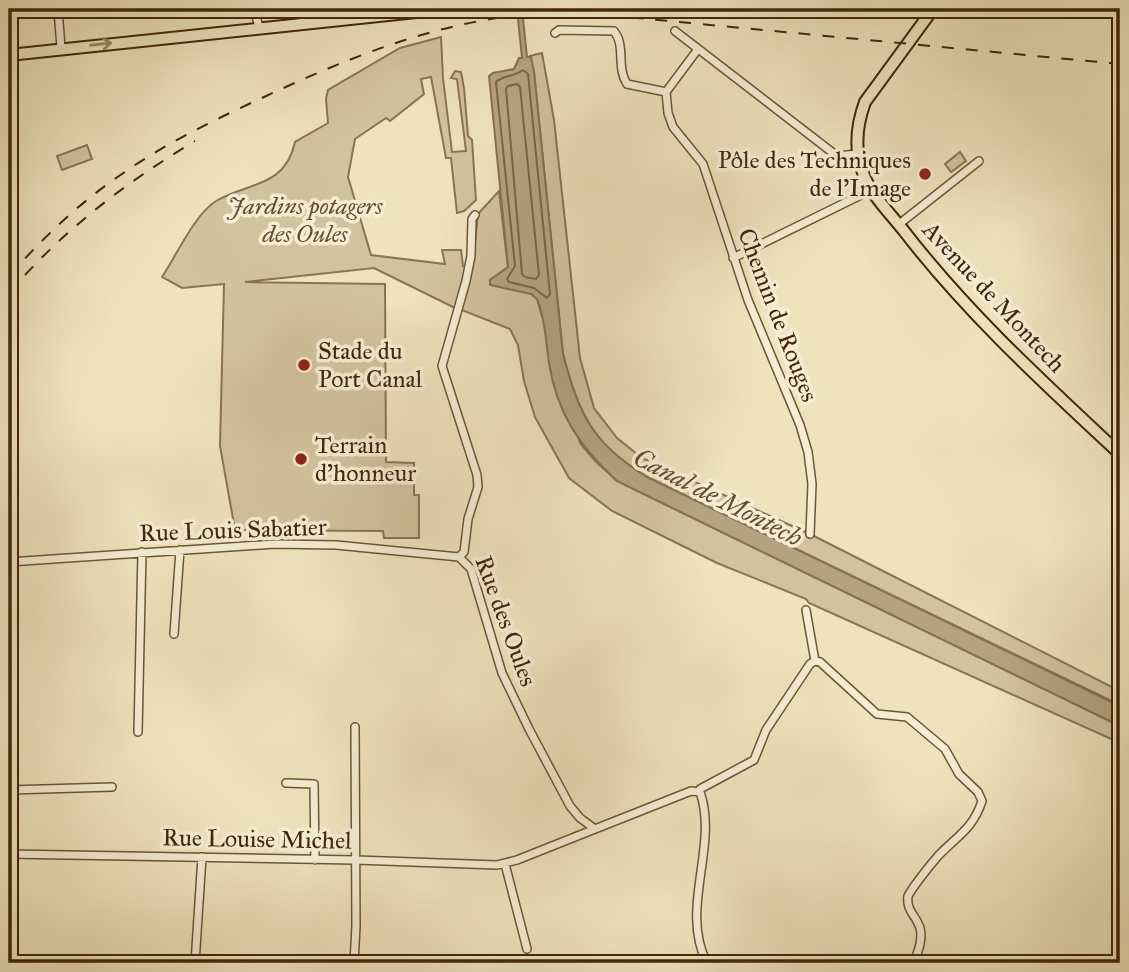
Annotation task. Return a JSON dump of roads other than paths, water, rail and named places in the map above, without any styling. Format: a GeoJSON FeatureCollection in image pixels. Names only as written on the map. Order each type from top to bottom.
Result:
{"type":"FeatureCollection","features":[{"type":"Feature","properties":{"kind":"main road"},"geometry":{"type":"LineString","coordinates":[[9,55],[442,9]]}},
{"type":"Feature","properties":{"kind":"main road","name":"Avenue de Montech"},"geometry":{"type":"LineString","coordinates":[[933,9],[865,102],[859,119],[858,154],[865,179],[930,265],[975,316],[1120,454]]}},
{"type":"Feature","properties":{"kind":"street"},"geometry":{"type":"LineString","coordinates":[[58,9],[61,48]]}},
{"type":"Feature","properties":{"kind":"street"},"geometry":{"type":"LineString","coordinates":[[254,9],[259,27]]}},
{"type":"Feature","properties":{"kind":"street"},"geometry":{"type":"LineString","coordinates":[[555,33],[559,30],[614,31],[620,38],[621,72],[627,84],[666,92],[698,49]]}},
{"type":"Feature","properties":{"kind":"street"},"geometry":{"type":"LineString","coordinates":[[675,31],[837,156],[858,154]]}},
{"type":"Feature","properties":{"kind":"street","name":"Chemin de Rouges"},"geometry":{"type":"LineString","coordinates":[[666,92],[668,113],[673,127],[703,164],[748,300],[800,425],[808,452],[812,484],[810,534]]}},
{"type":"Feature","properties":{"kind":"street"},"geometry":{"type":"LineString","coordinates":[[898,225],[979,161]]}},
{"type":"Feature","properties":{"kind":"street"},"geometry":{"type":"LineString","coordinates":[[733,258],[871,190]]}},
{"type":"Feature","properties":{"kind":"street","name":"Rue des Oules"},"geometry":{"type":"LineString","coordinates":[[475,215],[472,219],[471,256],[466,281],[442,366],[477,475],[478,487],[468,519],[464,552],[458,557],[471,569],[502,673],[529,729],[570,806],[595,829]]}},
{"type":"Feature","properties":{"kind":"street","name":"Rue Louis Sabatier"},"geometry":{"type":"LineString","coordinates":[[9,562],[275,544],[336,545],[458,557]]}},
{"type":"Feature","properties":{"kind":"street"},"geometry":{"type":"LineString","coordinates":[[173,634],[180,550]]}},
{"type":"Feature","properties":{"kind":"street"},"geometry":{"type":"LineString","coordinates":[[138,732],[142,552]]}},
{"type":"Feature","properties":{"kind":"street"},"geometry":{"type":"LineString","coordinates":[[806,610],[815,661],[828,669],[877,714],[907,717],[945,749],[960,774],[978,792],[982,801],[978,815],[963,834],[939,855],[908,896],[909,912],[920,929],[920,946],[913,963]]}},
{"type":"Feature","properties":{"kind":"street"},"geometry":{"type":"LineString","coordinates":[[707,963],[701,950],[696,925],[696,900],[704,831],[700,789],[754,760],[766,730],[810,664],[815,661]]}},
{"type":"Feature","properties":{"kind":"street"},"geometry":{"type":"LineString","coordinates":[[354,963],[355,727]]}},
{"type":"Feature","properties":{"kind":"street"},"geometry":{"type":"LineString","coordinates":[[286,783],[314,784],[314,860]]}},
{"type":"Feature","properties":{"kind":"street"},"geometry":{"type":"LineString","coordinates":[[9,790],[112,788]]}},
{"type":"Feature","properties":{"kind":"street"},"geometry":{"type":"LineString","coordinates":[[595,829],[691,791],[700,792]]}},
{"type":"Feature","properties":{"kind":"street","name":"Rue Louise Michel"},"geometry":{"type":"LineString","coordinates":[[9,854],[505,864],[595,829]]}},
{"type":"Feature","properties":{"kind":"street"},"geometry":{"type":"LineString","coordinates":[[195,963],[202,857]]}},
{"type":"Feature","properties":{"kind":"street"},"geometry":{"type":"LineString","coordinates":[[505,864],[527,948]]}},
{"type":"Feature","properties":{"kind":"water"},"geometry":{"type":"Polygon","coordinates":[[[517,9],[522,9],[527,57],[531,57],[534,72],[563,354],[582,411],[601,440],[630,466],[649,478],[1120,706],[1120,726],[617,481],[581,442],[558,398],[537,299],[531,294],[490,285],[490,280],[508,267],[489,76],[514,69],[519,58],[522,58],[517,9]]]}},
{"type":"Feature","properties":{"kind":"waterway"},"geometry":{"type":"LineString","coordinates":[[867,164],[880,162],[904,167]]}},
{"type":"Feature","properties":{"kind":"railway"},"geometry":{"type":"LineString","coordinates":[[9,276],[47,235],[89,198],[171,143],[302,80],[380,48],[460,25],[501,17],[585,13],[1120,64]]}},
{"type":"Feature","properties":{"kind":"railway"},"geometry":{"type":"LineString","coordinates":[[9,293],[51,249],[119,191],[195,141]]}},
{"type":"Feature","properties":{"kind":"place","name":"Pôle des Techniques de l'Image"},"geometry":{"type":"Point","coordinates":[925,174]}},
{"type":"Feature","properties":{"kind":"place","name":"Stade du Port Canal"},"geometry":{"type":"Point","coordinates":[304,365]}},
{"type":"Feature","properties":{"kind":"place","name":"Terrain d'honneur"},"geometry":{"type":"Point","coordinates":[301,459]}},
{"type":"Feature","properties":{"kind":"park label","name":"Jardins potagers des Oules"},"geometry":{"type":"Point","coordinates":[305,220]}},
{"type":"Feature","properties":{"kind":"water label","name":"Canal de Montech"},"geometry":{"type":"Point","coordinates":[718,497]}}]}
